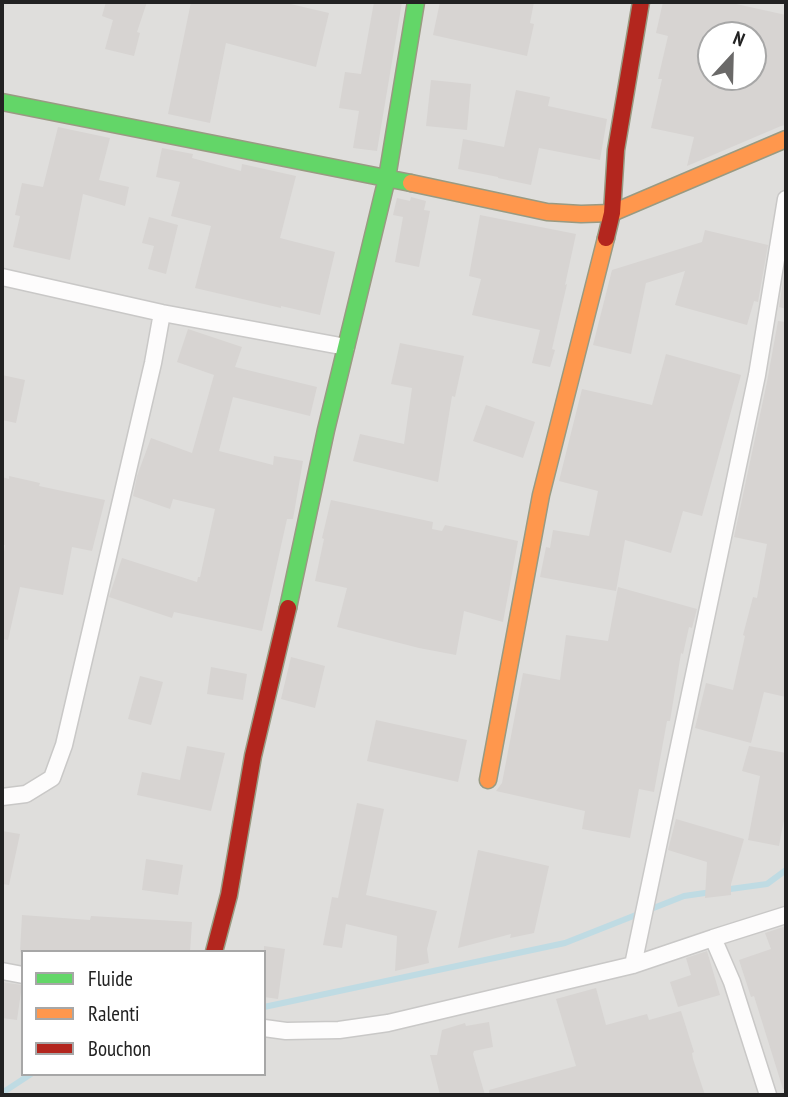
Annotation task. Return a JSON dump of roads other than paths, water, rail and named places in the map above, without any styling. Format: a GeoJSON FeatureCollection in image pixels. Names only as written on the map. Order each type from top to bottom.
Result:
{"type":"FeatureCollection","features":[{"type":"Feature","properties":{"kind":"street"},"geometry":{"type":"LineString","coordinates":[[215,950],[229,895],[253,756],[387,178],[415,2]]}},
{"type":"Feature","properties":{"kind":"street"},"geometry":{"type":"LineString","coordinates":[[488,780],[541,495],[612,213],[616,150],[641,2]]}},
{"type":"Feature","properties":{"kind":"street"},"geometry":{"type":"LineString","coordinates":[[2,102],[547,212],[581,214],[612,213],[786,139]]}},
{"type":"Feature","properties":{"kind":"street"},"geometry":{"type":"LineString","coordinates":[[633,965],[757,374],[786,199]]}},
{"type":"Feature","properties":{"kind":"street"},"geometry":{"type":"LineString","coordinates":[[2,277],[162,313],[346,347]]}},
{"type":"Feature","properties":{"kind":"street"},"geometry":{"type":"LineString","coordinates":[[2,797],[26,794],[52,778],[64,745],[153,363],[162,313]]}},
{"type":"Feature","properties":{"kind":"street"},"geometry":{"type":"LineString","coordinates":[[266,1028],[286,1031],[339,1030],[388,1023],[633,965],[786,915]]}},
{"type":"Feature","properties":{"kind":"street"},"geometry":{"type":"LineString","coordinates":[[713,938],[732,982],[768,1095]]}},
{"type":"Feature","properties":{"kind":"street"},"geometry":{"type":"LineString","coordinates":[[2,971],[21,975]]}},
{"type":"Feature","properties":{"kind":"waterway"},"geometry":{"type":"LineString","coordinates":[[723,890],[767,884],[786,870]]}},
{"type":"Feature","properties":{"kind":"waterway"},"geometry":{"type":"LineString","coordinates":[[266,1007],[565,943],[684,896],[712,892]]}},
{"type":"Feature","properties":{"kind":"waterway"},"geometry":{"type":"LineString","coordinates":[[2,1093],[28,1076]]}}]}
